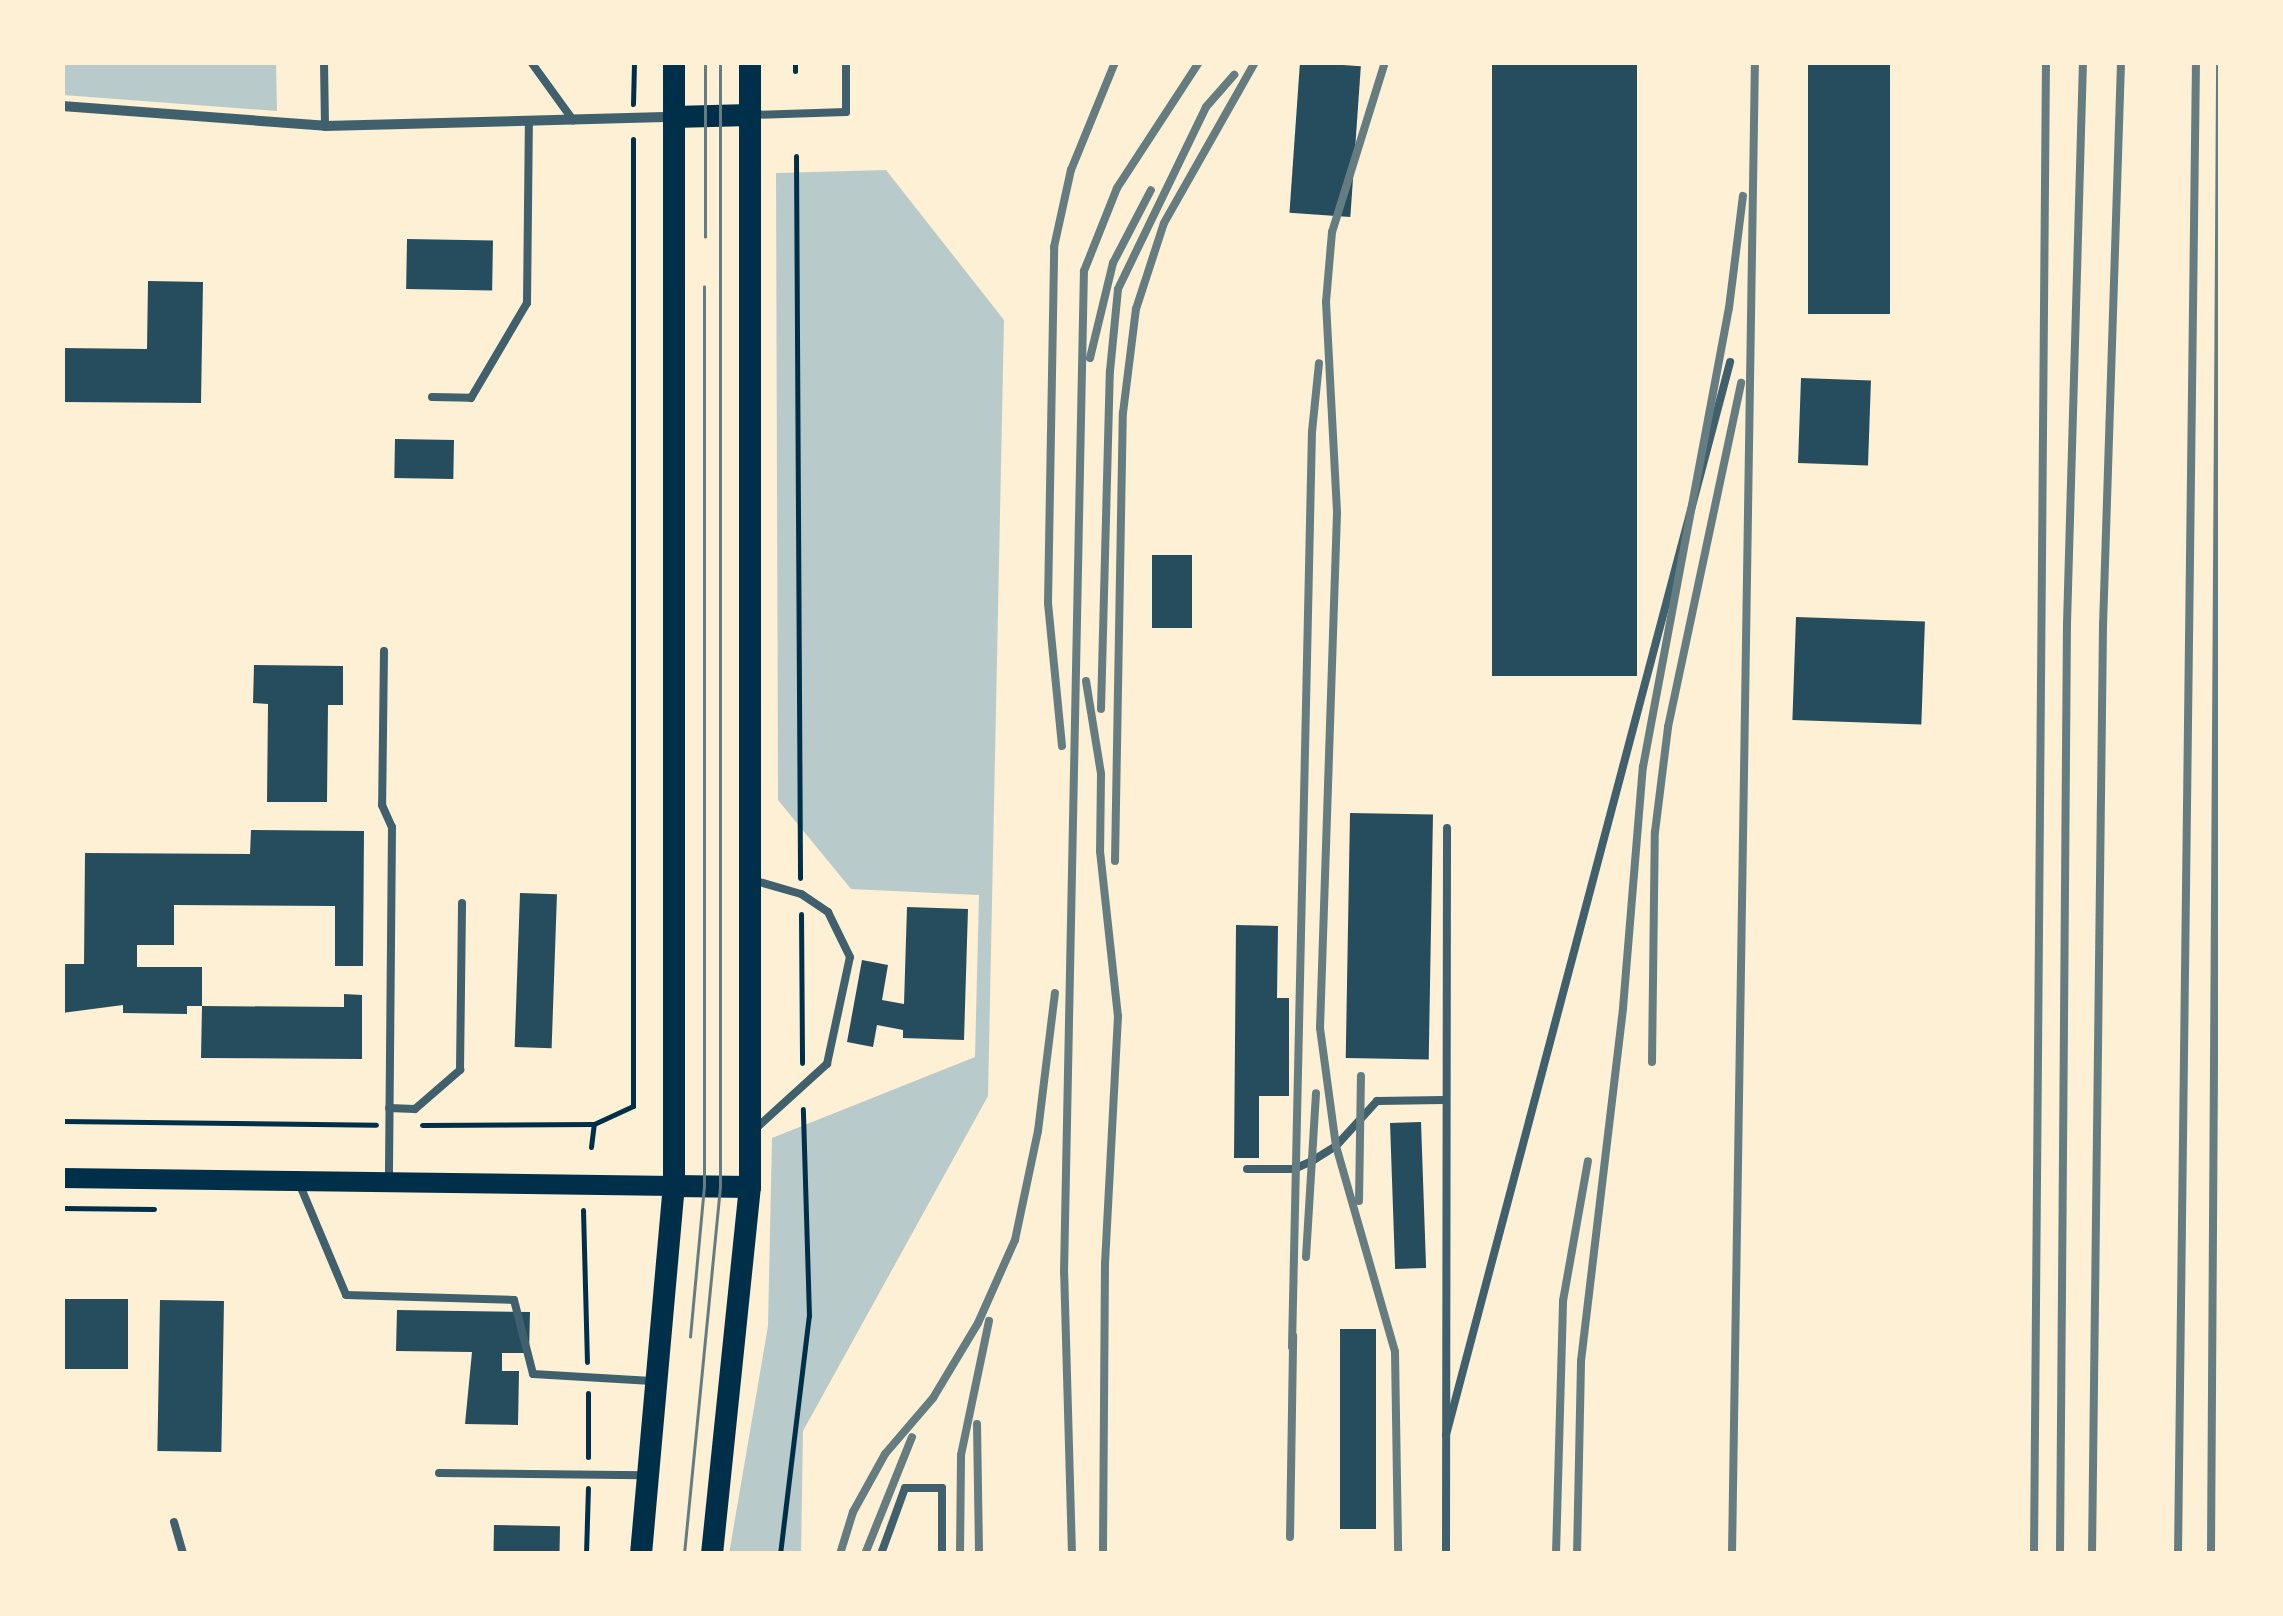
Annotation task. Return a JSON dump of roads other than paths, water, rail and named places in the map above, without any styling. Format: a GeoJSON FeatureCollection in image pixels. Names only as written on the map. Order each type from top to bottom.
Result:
{"type":"FeatureCollection","features":[{"type":"Feature","properties":{"kind":"main road"},"geometry":{"type":"LineString","coordinates":[[641,1554],[674,1186],[674,62]]}},
{"type":"Feature","properties":{"kind":"main road"},"geometry":{"type":"LineString","coordinates":[[712,1554],[750,1187],[750,62]]}},
{"type":"Feature","properties":{"kind":"main road"},"geometry":{"type":"LineString","coordinates":[[674,117],[750,115]]}},
{"type":"Feature","properties":{"kind":"main road"},"geometry":{"type":"LineString","coordinates":[[62,1178],[750,1187]]}},
{"type":"Feature","properties":{"kind":"street"},"geometry":{"type":"LineString","coordinates":[[62,106],[325,126],[674,117]]}},
{"type":"Feature","properties":{"kind":"lane"},"geometry":{"type":"LineString","coordinates":[[324,62],[325,126]]}},
{"type":"Feature","properties":{"kind":"lane"},"geometry":{"type":"LineString","coordinates":[[532,62],[573,120]]}},
{"type":"Feature","properties":{"kind":"lane"},"geometry":{"type":"LineString","coordinates":[[750,115],[846,112],[846,62]]}},
{"type":"Feature","properties":{"kind":"lane"},"geometry":{"type":"LineString","coordinates":[[432,398],[472,398],[527,303],[529,121]]}},
{"type":"Feature","properties":{"kind":"lane"},"geometry":{"type":"LineString","coordinates":[[1446,1435],[1730,362]]}},
{"type":"Feature","properties":{"kind":"lane"},"geometry":{"type":"LineString","coordinates":[[384,651],[382,805],[392,826],[389,1182]]}},
{"type":"Feature","properties":{"kind":"lane"},"geometry":{"type":"LineString","coordinates":[[1446,1554],[1447,828]]}},
{"type":"Feature","properties":{"kind":"lane"},"geometry":{"type":"LineString","coordinates":[[751,1133],[802,1093],[832,1053],[850,957],[839,925],[800,894],[752,880]]}},
{"type":"Feature","properties":{"kind":"lane"},"geometry":{"type":"LineString","coordinates":[[390,1108],[415,1108],[460,1070],[462,903]]}},
{"type":"Feature","properties":{"kind":"lane"},"geometry":{"type":"LineString","coordinates":[[1247,1169],[1294,1170],[1312,1162],[1336,1146],[1376,1100],[1444,1100]]}},
{"type":"Feature","properties":{"kind":"lane"},"geometry":{"type":"LineString","coordinates":[[298,1182],[346,1296],[514,1300],[533,1374],[656,1381]]}},
{"type":"Feature","properties":{"kind":"lane"},"geometry":{"type":"LineString","coordinates":[[439,1474],[648,1475]]}},
{"type":"Feature","properties":{"kind":"lane"},"geometry":{"type":"LineString","coordinates":[[880,1554],[905,1488],[942,1488],[942,1554]]}},
{"type":"Feature","properties":{"kind":"lane"},"geometry":{"type":"LineString","coordinates":[[174,1522],[183,1554]]}},
{"type":"Feature","properties":{"kind":"tram line"},"geometry":{"type":"LineString","coordinates":[[705,62],[705,237]]}},
{"type":"Feature","properties":{"kind":"tram line"},"geometry":{"type":"LineString","coordinates":[[684,1554],[720,1187],[720,62]]}},
{"type":"Feature","properties":{"kind":"tram line"},"geometry":{"type":"LineString","coordinates":[[690,1337],[704,1187],[704,287]]}},
{"type":"Feature","properties":{"kind":"railway"},"geometry":{"type":"LineString","coordinates":[[1062,746],[1048,603],[1054,247],[1071,170],[1115,62]]}},
{"type":"Feature","properties":{"kind":"railway"},"geometry":{"type":"LineString","coordinates":[[1072,1554],[1064,1273],[1084,271],[1117,188],[1199,62]]}},
{"type":"Feature","properties":{"kind":"railway"},"geometry":{"type":"LineString","coordinates":[[1115,861],[1123,413],[1136,309],[1164,223],[1255,62]]}},
{"type":"Feature","properties":{"kind":"railway"},"geometry":{"type":"LineString","coordinates":[[1385,62],[1332,232],[1326,302],[1337,513],[1320,1028],[1336,1146],[1395,1352],[1398,1554]]}},
{"type":"Feature","properties":{"kind":"railway"},"geometry":{"type":"LineString","coordinates":[[1732,1554],[1755,62]]}},
{"type":"Feature","properties":{"kind":"railway"},"geometry":{"type":"LineString","coordinates":[[2034,1554],[2046,62]]}},
{"type":"Feature","properties":{"kind":"railway"},"geometry":{"type":"LineString","coordinates":[[2060,1554],[2067,624],[2083,62]]}},
{"type":"Feature","properties":{"kind":"railway"},"geometry":{"type":"LineString","coordinates":[[2092,1554],[2103,626],[2121,62]]}},
{"type":"Feature","properties":{"kind":"railway"},"geometry":{"type":"LineString","coordinates":[[2178,1554],[2196,62]]}},
{"type":"Feature","properties":{"kind":"railway"},"geometry":{"type":"LineString","coordinates":[[2211,1554],[2220,62]]}},
{"type":"Feature","properties":{"kind":"railway"},"geometry":{"type":"LineString","coordinates":[[1101,709],[1110,371],[1118,289],[1206,107],[1234,75]]}},
{"type":"Feature","properties":{"kind":"railway"},"geometry":{"type":"LineString","coordinates":[[1090,358],[1113,263],[1151,190]]}},
{"type":"Feature","properties":{"kind":"railway"},"geometry":{"type":"LineString","coordinates":[[1577,1554],[1581,1361],[1623,1008],[1643,767],[1729,308],[1743,196]]}},
{"type":"Feature","properties":{"kind":"railway"},"geometry":{"type":"LineString","coordinates":[[1292,1347],[1312,432],[1319,363]]}},
{"type":"Feature","properties":{"kind":"railway"},"geometry":{"type":"LineString","coordinates":[[1652,1062],[1655,832],[1668,727],[1741,383]]}},
{"type":"Feature","properties":{"kind":"railway"},"geometry":{"type":"LineString","coordinates":[[1086,681],[1101,774],[1100,851],[1118,1016],[1105,1263],[1103,1554]]}},
{"type":"Feature","properties":{"kind":"railway"},"geometry":{"type":"LineString","coordinates":[[840,1554],[853,1512],[885,1454],[933,1398],[978,1323],[1015,1240],[1038,1131],[1055,993]]}},
{"type":"Feature","properties":{"kind":"railway"},"geometry":{"type":"LineString","coordinates":[[1359,1201],[1361,1076]]}},
{"type":"Feature","properties":{"kind":"railway"},"geometry":{"type":"LineString","coordinates":[[1306,1257],[1316,1093]]}},
{"type":"Feature","properties":{"kind":"railway"},"geometry":{"type":"LineString","coordinates":[[1556,1554],[1563,1301],[1588,1161]]}},
{"type":"Feature","properties":{"kind":"railway"},"geometry":{"type":"LineString","coordinates":[[960,1554],[961,1455],[989,1321]]}},
{"type":"Feature","properties":{"kind":"railway"},"geometry":{"type":"LineString","coordinates":[[1290,1537],[1293,1336]]}},
{"type":"Feature","properties":{"kind":"railway"},"geometry":{"type":"LineString","coordinates":[[977,1424],[979,1554]]}},
{"type":"Feature","properties":{"kind":"railway"},"geometry":{"type":"LineString","coordinates":[[865,1554],[912,1437]]}}]}
